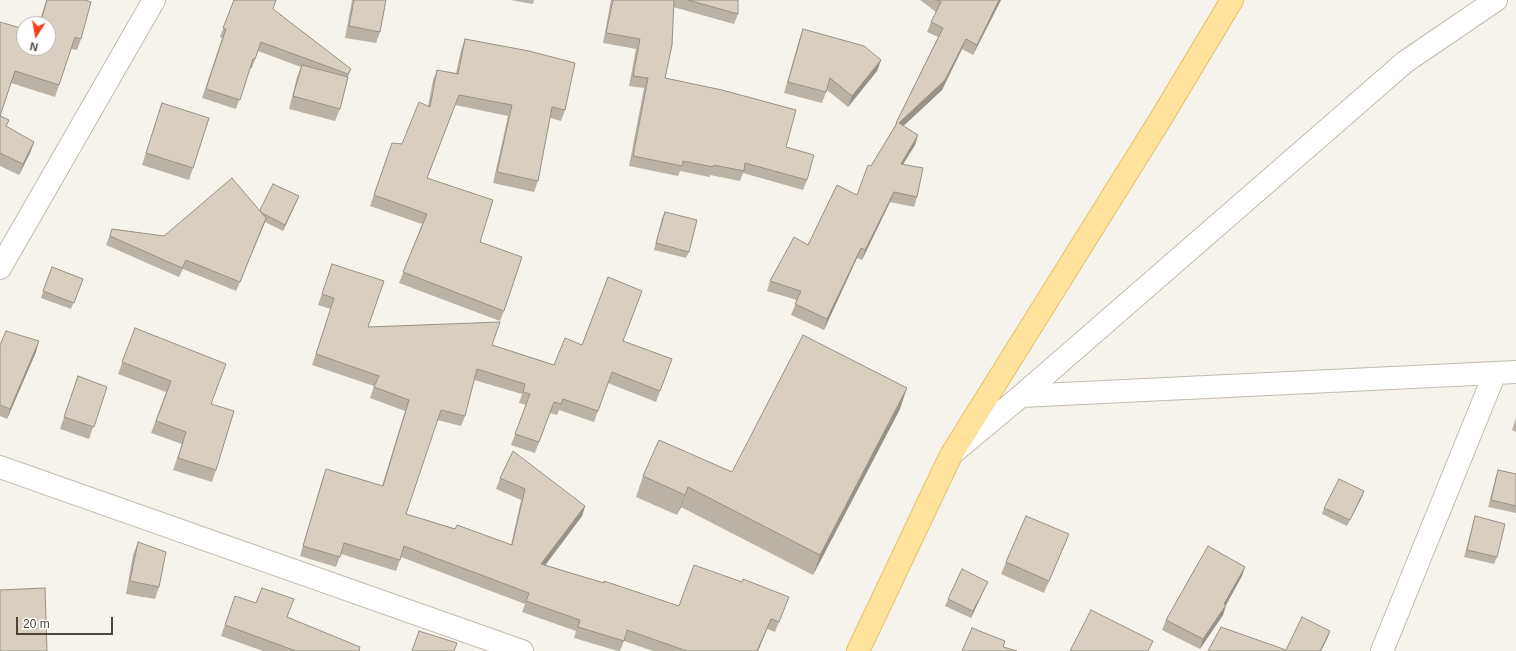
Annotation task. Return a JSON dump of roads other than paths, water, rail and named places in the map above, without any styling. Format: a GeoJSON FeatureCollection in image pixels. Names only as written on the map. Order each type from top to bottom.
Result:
{"type":"FeatureCollection","features":[{"type":"Feature","properties":{"kind":"main road"},"geometry":{"type":"LineString","coordinates":[[858,651],[951,455],[1160,120],[1232,0]]}},
{"type":"Feature","properties":{"kind":"street"},"geometry":{"type":"LineString","coordinates":[[0,268],[154,0]]}},
{"type":"Feature","properties":{"kind":"street"},"geometry":{"type":"LineString","coordinates":[[951,455],[1021,396],[1405,62],[1496,0]]}},
{"type":"Feature","properties":{"kind":"street"},"geometry":{"type":"LineString","coordinates":[[1021,396],[1506,373],[1382,651]]}},
{"type":"Feature","properties":{"kind":"street"},"geometry":{"type":"LineString","coordinates":[[0,467],[522,651]]}}]}
